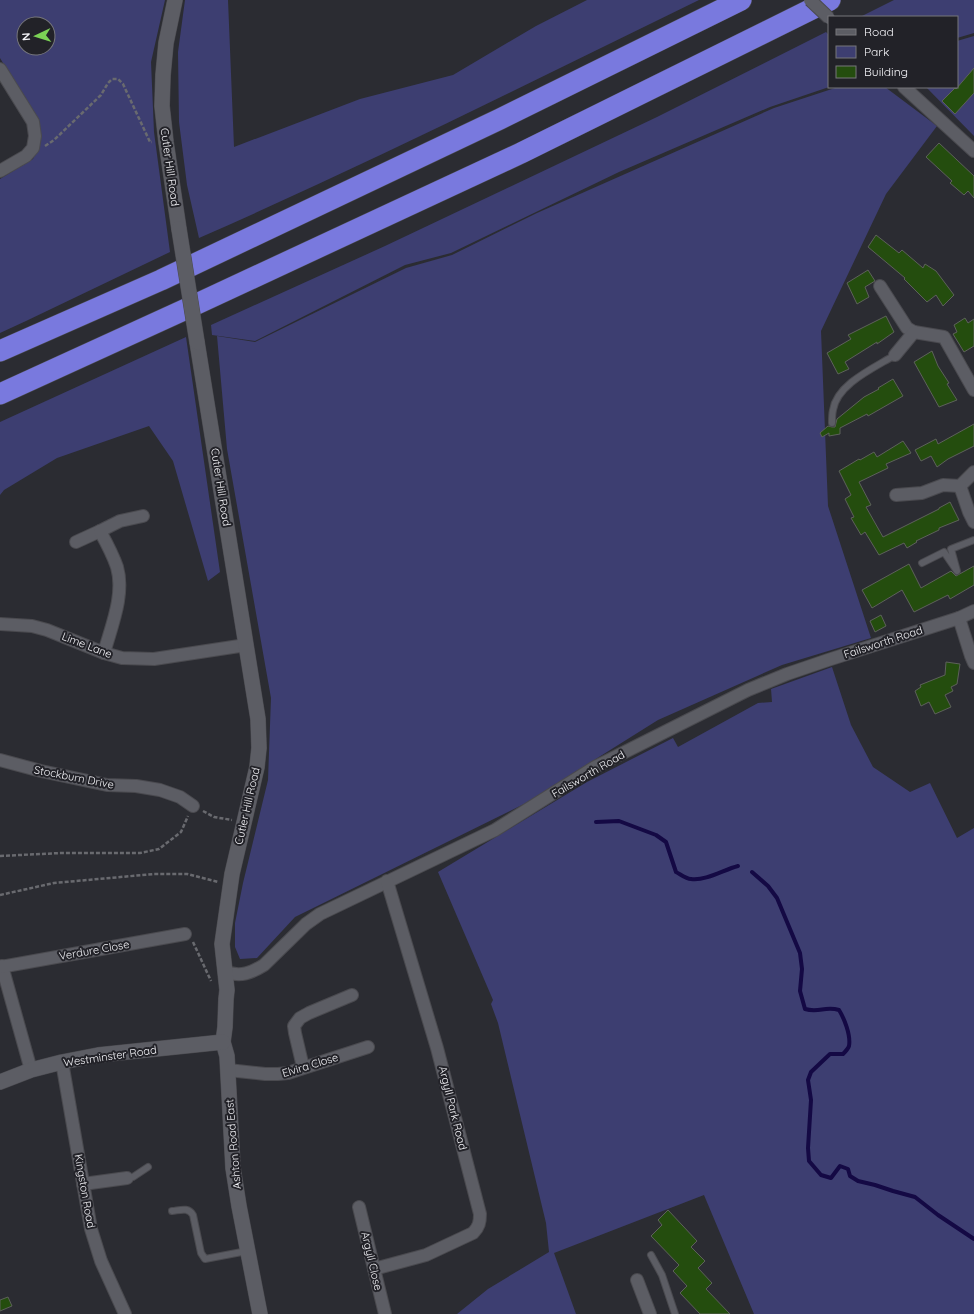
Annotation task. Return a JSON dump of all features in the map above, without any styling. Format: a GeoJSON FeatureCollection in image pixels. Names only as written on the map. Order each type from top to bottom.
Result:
{"type":"FeatureCollection","features":[{"type":"Feature","properties":{"kind":"highway"},"geometry":{"type":"LineString","coordinates":[[0,351],[161,280],[493,123],[741,0]]}},
{"type":"Feature","properties":{"kind":"highway"},"geometry":{"type":"LineString","coordinates":[[0,394],[521,153],[830,0]]}},
{"type":"Feature","properties":{"kind":"street","name":"Cutler Hill Road"},"geometry":{"type":"LineString","coordinates":[[174,0],[166,43],[163,75],[162,106],[166,142],[259,733],[259,748],[256,767],[230,886],[222,944],[226,972]]}},
{"type":"Feature","properties":{"kind":"street"},"geometry":{"type":"LineString","coordinates":[[810,0],[828,17]]}},
{"type":"Feature","properties":{"kind":"street"},"geometry":{"type":"LineString","coordinates":[[0,69],[33,122],[35,136],[33,148],[26,156],[0,171]]}},
{"type":"Feature","properties":{"kind":"street"},"geometry":{"type":"LineString","coordinates":[[905,88],[974,151]]}},
{"type":"Feature","properties":{"kind":"street"},"geometry":{"type":"LineString","coordinates":[[880,286],[907,328],[914,332],[944,337],[974,390]]}},
{"type":"Feature","properties":{"kind":"street"},"geometry":{"type":"LineString","coordinates":[[895,356],[914,332]]}},
{"type":"Feature","properties":{"kind":"street"},"geometry":{"type":"LineString","coordinates":[[960,486],[974,472]]}},
{"type":"Feature","properties":{"kind":"street"},"geometry":{"type":"LineString","coordinates":[[896,495],[922,493],[943,484],[960,486]]}},
{"type":"Feature","properties":{"kind":"street"},"geometry":{"type":"LineString","coordinates":[[960,486],[974,522]]}},
{"type":"Feature","properties":{"kind":"street"},"geometry":{"type":"LineString","coordinates":[[76,542],[120,521],[143,516]]}},
{"type":"Feature","properties":{"kind":"street"},"geometry":{"type":"LineString","coordinates":[[100,531],[117,568],[119,584],[113,621],[104,653]]}},
{"type":"Feature","properties":{"kind":"street","name":"Failsworth Road"},"geometry":{"type":"LineString","coordinates":[[226,972],[241,975],[257,970],[264,966],[306,924],[320,914],[495,830],[595,767],[748,690],[787,674],[959,618],[974,611]]}},
{"type":"Feature","properties":{"kind":"street"},"geometry":{"type":"LineString","coordinates":[[959,618],[970,656],[974,663]]}},
{"type":"Feature","properties":{"kind":"street","name":"Lime Lane"},"geometry":{"type":"LineString","coordinates":[[0,624],[32,626],[48,630],[104,653],[122,658],[154,659],[246,645]]}},
{"type":"Feature","properties":{"kind":"street","name":"Stockburn Drive"},"geometry":{"type":"LineString","coordinates":[[0,760],[41,771],[107,785],[136,786],[160,790],[180,797],[193,806]]}},
{"type":"Feature","properties":{"kind":"street","name":"Argyll Park Road"},"geometry":{"type":"LineString","coordinates":[[374,1269],[426,1256],[473,1233],[478,1229],[480,1222],[480,1214],[437,1048],[387,881]]}},
{"type":"Feature","properties":{"kind":"street","name":"Verdure Close"},"geometry":{"type":"LineString","coordinates":[[1,966],[185,934]]}},
{"type":"Feature","properties":{"kind":"street"},"geometry":{"type":"LineString","coordinates":[[1,966],[31,1070]]}},
{"type":"Feature","properties":{"kind":"street","name":"Ashton Road East"},"geometry":{"type":"LineString","coordinates":[[226,972],[227,990],[223,1042],[227,1056],[233,1168],[247,1251],[260,1314]]}},
{"type":"Feature","properties":{"kind":"street"},"geometry":{"type":"LineString","coordinates":[[303,1068],[294,1033],[294,1026],[300,1018],[309,1013],[352,995]]}},
{"type":"Feature","properties":{"kind":"street","name":"Westminster Road"},"geometry":{"type":"LineString","coordinates":[[0,1082],[31,1070],[98,1055],[223,1042]]}},
{"type":"Feature","properties":{"kind":"street","name":"Elvira Close"},"geometry":{"type":"LineString","coordinates":[[228,1070],[278,1074],[303,1068],[368,1047]]}},
{"type":"Feature","properties":{"kind":"street","name":"Kingston Road"},"geometry":{"type":"LineString","coordinates":[[62,1062],[91,1229],[101,1261],[125,1314]]}},
{"type":"Feature","properties":{"kind":"street"},"geometry":{"type":"LineString","coordinates":[[83,1184],[127,1178]]}},
{"type":"Feature","properties":{"kind":"street","name":"Argyll Close"},"geometry":{"type":"LineString","coordinates":[[359,1207],[385,1314]]}},
{"type":"Feature","properties":{"kind":"street"},"geometry":{"type":"LineString","coordinates":[[637,1280],[650,1314]]}},
{"type":"Feature","properties":{"kind":"lane"},"geometry":{"type":"LineString","coordinates":[[832,423],[833,409],[838,397],[847,386],[862,374],[895,356]]}},
{"type":"Feature","properties":{"kind":"lane"},"geometry":{"type":"LineString","coordinates":[[922,563],[944,552],[957,571],[952,549],[974,540]]}},
{"type":"Feature","properties":{"kind":"lane"},"geometry":{"type":"LineString","coordinates":[[127,1178],[148,1167]]}},
{"type":"Feature","properties":{"kind":"lane"},"geometry":{"type":"LineString","coordinates":[[172,1211],[185,1209],[191,1211],[201,1253],[205,1259],[247,1251]]}},
{"type":"Feature","properties":{"kind":"lane"},"geometry":{"type":"LineString","coordinates":[[651,1255],[662,1275],[675,1314]]}},
{"type":"Feature","properties":{"kind":"path"},"geometry":{"type":"LineString","coordinates":[[33,148],[42,148],[54,140],[101,95],[112,79],[118,79],[123,84],[150,142],[166,142]]}},
{"type":"Feature","properties":{"kind":"path"},"geometry":{"type":"LineString","coordinates":[[0,856],[61,853],[140,853],[159,849],[181,832],[193,806],[214,817],[244,822]]}},
{"type":"Feature","properties":{"kind":"path"},"geometry":{"type":"LineString","coordinates":[[0,895],[54,883],[154,874],[186,874],[230,886]]}},
{"type":"Feature","properties":{"kind":"path"},"geometry":{"type":"LineString","coordinates":[[185,934],[190,937],[193,942],[212,983]]}},
{"type":"Feature","properties":{"kind":"green space"},"geometry":{"type":"Polygon","coordinates":[[[0,0],[165,0],[151,62],[154,132],[170,252],[0,333],[0,179],[33,159],[41,139],[37,119],[0,58],[0,0]]]}},
{"type":"Feature","properties":{"kind":"green space"},"geometry":{"type":"Polygon","coordinates":[[[185,0],[228,0],[234,147],[360,99],[453,75],[536,26],[587,0],[699,0],[388,152],[199,238],[187,185],[179,122],[178,52],[185,0]]]}},
{"type":"Feature","properties":{"kind":"green space"},"geometry":{"type":"Polygon","coordinates":[[[894,0],[974,0],[974,33],[958,38],[958,16],[862,16],[894,0]]]}},
{"type":"Feature","properties":{"kind":"green space"},"geometry":{"type":"Polygon","coordinates":[[[826,32],[828,34],[828,87],[770,107],[619,172],[451,253],[405,265],[255,341],[212,335],[211,325],[385,246],[657,117],[826,32]]]}},
{"type":"Feature","properties":{"kind":"green space"},"geometry":{"type":"Polygon","coordinates":[[[974,36],[974,136],[927,88],[958,88],[958,41],[974,36]]]}},
{"type":"Feature","properties":{"kind":"green space"},"geometry":{"type":"Polygon","coordinates":[[[835,88],[886,88],[937,126],[886,194],[821,331],[828,506],[871,638],[782,665],[658,720],[524,804],[295,917],[257,958],[240,959],[235,947],[235,923],[268,780],[271,698],[227,449],[217,336],[255,342],[406,268],[452,255],[537,213],[774,108],[835,88]]]}},
{"type":"Feature","properties":{"kind":"green space"},"geometry":{"type":"Polygon","coordinates":[[[186,337],[220,572],[208,581],[173,461],[149,426],[57,458],[4,490],[0,495],[0,422],[186,337]]]}},
{"type":"Feature","properties":{"kind":"green space"},"geometry":{"type":"Polygon","coordinates":[[[832,667],[851,725],[873,767],[910,792],[930,783],[957,838],[974,828],[974,1314],[754,1314],[704,1195],[554,1253],[576,1314],[457,1314],[488,1289],[549,1252],[546,1223],[498,1023],[491,1004],[493,1000],[438,872],[587,782],[673,738],[678,747],[758,703],[772,702],[771,689],[832,667]]]}},
{"type":"Feature","properties":{"kind":"building"},"geometry":{"type":"Polygon","coordinates":[[[974,68],[974,93],[955,114],[942,101],[958,87],[974,68]]]}},
{"type":"Feature","properties":{"kind":"building"},"geometry":{"type":"Polygon","coordinates":[[[939,143],[974,176],[974,198],[968,191],[964,195],[950,183],[952,181],[926,157],[939,143]]]}},
{"type":"Feature","properties":{"kind":"building"},"geometry":{"type":"Polygon","coordinates":[[[876,235],[899,253],[902,250],[923,268],[925,264],[936,271],[954,295],[943,306],[936,295],[927,302],[904,279],[905,278],[868,247],[876,235]]]}},
{"type":"Feature","properties":{"kind":"building"},"geometry":{"type":"Polygon","coordinates":[[[868,270],[875,281],[865,287],[869,297],[857,304],[847,283],[868,270]]]}},
{"type":"Feature","properties":{"kind":"building"},"geometry":{"type":"Polygon","coordinates":[[[886,316],[894,332],[877,344],[877,342],[845,362],[849,369],[838,374],[827,353],[851,339],[848,335],[886,316]]]}},
{"type":"Feature","properties":{"kind":"building"},"geometry":{"type":"Polygon","coordinates":[[[965,318],[968,323],[974,319],[974,346],[964,352],[953,334],[957,332],[954,325],[965,318]]]}},
{"type":"Feature","properties":{"kind":"building"},"geometry":{"type":"Polygon","coordinates":[[[932,351],[938,366],[949,383],[947,384],[957,400],[939,407],[914,362],[932,351]]]}},
{"type":"Feature","properties":{"kind":"building"},"geometry":{"type":"Polygon","coordinates":[[[893,379],[903,396],[868,416],[867,414],[840,428],[840,434],[829,436],[829,433],[822,437],[820,433],[828,426],[835,427],[837,419],[864,397],[893,379]]]}},
{"type":"Feature","properties":{"kind":"building"},"geometry":{"type":"Polygon","coordinates":[[[974,424],[974,446],[948,459],[937,467],[931,456],[921,461],[915,450],[936,439],[938,444],[974,424]]]}},
{"type":"Feature","properties":{"kind":"building"},"geometry":{"type":"Polygon","coordinates":[[[903,441],[911,453],[886,464],[888,468],[859,482],[871,505],[866,507],[883,537],[950,502],[959,520],[939,528],[939,530],[916,541],[917,542],[907,548],[904,543],[879,555],[865,532],[861,535],[851,518],[854,517],[845,499],[851,495],[839,471],[874,452],[877,457],[903,441]]]}},
{"type":"Feature","properties":{"kind":"building"},"geometry":{"type":"Polygon","coordinates":[[[909,564],[921,588],[951,571],[956,576],[974,566],[974,585],[950,599],[948,595],[914,612],[902,590],[872,608],[862,590],[909,564]]]}},
{"type":"Feature","properties":{"kind":"building"},"geometry":{"type":"Polygon","coordinates":[[[881,615],[886,626],[875,632],[870,621],[881,615]]]}},
{"type":"Feature","properties":{"kind":"building"},"geometry":{"type":"Polygon","coordinates":[[[946,662],[960,664],[957,684],[951,687],[953,691],[945,695],[951,707],[935,714],[929,702],[921,706],[915,691],[921,687],[920,685],[945,675],[946,662]]]}},
{"type":"Feature","properties":{"kind":"building"},"geometry":{"type":"Polygon","coordinates":[[[668,1210],[697,1241],[691,1247],[705,1261],[698,1268],[712,1283],[706,1289],[730,1314],[700,1314],[680,1293],[687,1286],[673,1271],[679,1265],[651,1236],[662,1225],[658,1220],[668,1210]]]}},
{"type":"Feature","properties":{"kind":"building"},"geometry":{"type":"Polygon","coordinates":[[[8,1297],[12,1306],[0,1311],[0,1300],[8,1297]]]}},
{"type":"Feature","properties":{"kind":"waterway"},"geometry":{"type":"LineString","coordinates":[[596,822],[619,821],[656,835],[666,842],[676,872],[687,878],[703,878],[738,866]]}},
{"type":"Feature","properties":{"kind":"waterway"},"geometry":{"type":"LineString","coordinates":[[752,872],[768,886],[777,898],[800,953],[802,969],[800,991],[805,1009],[839,1010],[848,1032],[849,1046],[843,1054],[830,1054],[811,1072],[808,1080],[811,1100],[808,1148],[809,1161],[821,1175],[831,1178],[840,1166],[848,1169],[850,1176],[858,1181],[915,1197],[938,1215],[974,1239]]}}]}
